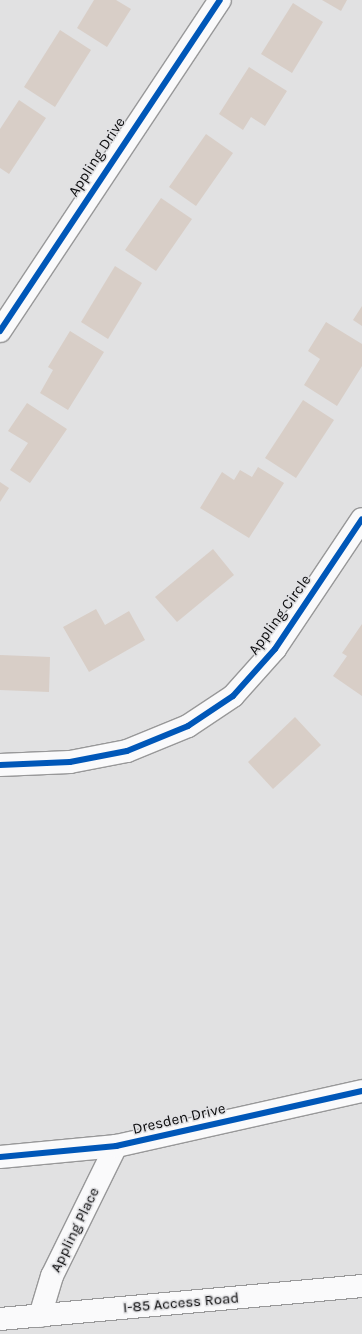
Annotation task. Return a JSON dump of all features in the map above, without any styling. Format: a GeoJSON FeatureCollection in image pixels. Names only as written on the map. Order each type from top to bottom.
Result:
{"type":"FeatureCollection","features":[{"type":"Feature","properties":{"kind":"street","name":"Appling Drive"},"geometry":{"type":"LineString","coordinates":[[0,331],[220,0]]}},
{"type":"Feature","properties":{"kind":"street","name":"Appling Circle"},"geometry":{"type":"LineString","coordinates":[[0,765],[70,762],[127,751],[188,726],[233,696],[275,649],[362,519]]}},
{"type":"Feature","properties":{"kind":"street","name":"Dresden Drive"},"geometry":{"type":"LineString","coordinates":[[0,1157],[116,1146],[362,1091]]}},
{"type":"Feature","properties":{"kind":"street","name":"Appling Place"},"geometry":{"type":"LineString","coordinates":[[40,1316],[52,1276],[116,1146]]}},
{"type":"Feature","properties":{"kind":"street","name":"I-85 Access Road"},"geometry":{"type":"LineString","coordinates":[[0,1319],[362,1286]]}},
{"type":"Feature","properties":{"kind":"building"},"geometry":{"type":"Polygon","coordinates":[[[94,0],[116,0],[131,9],[107,47],[77,28],[94,0]]]}},
{"type":"Feature","properties":{"kind":"building"},"geometry":{"type":"Polygon","coordinates":[[[322,0],[347,0],[341,11],[322,0]]]}},
{"type":"Feature","properties":{"kind":"building"},"geometry":{"type":"Polygon","coordinates":[[[293,3],[323,22],[292,73],[261,54],[293,3]]]}},
{"type":"Feature","properties":{"kind":"building"},"geometry":{"type":"Polygon","coordinates":[[[60,30],[91,50],[55,107],[24,87],[60,30]]]}},
{"type":"Feature","properties":{"kind":"building"},"geometry":{"type":"Polygon","coordinates":[[[249,67],[287,91],[265,126],[251,117],[243,130],[219,114],[249,67]]]}},
{"type":"Feature","properties":{"kind":"building"},"geometry":{"type":"Polygon","coordinates":[[[19,100],[46,118],[9,174],[0,168],[0,129],[19,100]]]}},
{"type":"Feature","properties":{"kind":"building"},"geometry":{"type":"Polygon","coordinates":[[[206,134],[233,153],[196,206],[169,187],[206,134]]]}},
{"type":"Feature","properties":{"kind":"building"},"geometry":{"type":"Polygon","coordinates":[[[161,198],[192,219],[156,271],[125,250],[161,198]]]}},
{"type":"Feature","properties":{"kind":"building"},"geometry":{"type":"Polygon","coordinates":[[[115,266],[142,283],[108,339],[81,322],[115,266]]]}},
{"type":"Feature","properties":{"kind":"building"},"geometry":{"type":"Polygon","coordinates":[[[362,306],[362,326],[353,320],[362,306]]]}},
{"type":"Feature","properties":{"kind":"building"},"geometry":{"type":"Polygon","coordinates":[[[326,322],[362,344],[362,366],[337,406],[304,385],[320,359],[308,351],[326,322]]]}},
{"type":"Feature","properties":{"kind":"building"},"geometry":{"type":"Polygon","coordinates":[[[70,331],[104,352],[68,410],[40,393],[53,370],[48,367],[70,331]]]}},
{"type":"Feature","properties":{"kind":"building"},"geometry":{"type":"Polygon","coordinates":[[[303,400],[334,420],[296,478],[265,458],[303,400]]]}},
{"type":"Feature","properties":{"kind":"building"},"geometry":{"type":"Polygon","coordinates":[[[27,403],[67,429],[30,483],[10,470],[28,443],[8,431],[27,403]]]}},
{"type":"Feature","properties":{"kind":"building"},"geometry":{"type":"Polygon","coordinates":[[[258,467],[284,483],[249,538],[200,508],[222,472],[234,480],[240,470],[252,477],[258,467]]]}},
{"type":"Feature","properties":{"kind":"building"},"geometry":{"type":"Polygon","coordinates":[[[0,482],[9,488],[0,502],[0,482]]]}},
{"type":"Feature","properties":{"kind":"building"},"geometry":{"type":"Polygon","coordinates":[[[213,549],[234,575],[177,622],[155,597],[213,549]]]}},
{"type":"Feature","properties":{"kind":"building"},"geometry":{"type":"Polygon","coordinates":[[[96,609],[105,625],[129,611],[145,640],[89,672],[63,627],[96,609]]]}},
{"type":"Feature","properties":{"kind":"building"},"geometry":{"type":"Polygon","coordinates":[[[362,624],[362,696],[333,676],[347,656],[342,653],[362,624]]]}},
{"type":"Feature","properties":{"kind":"building"},"geometry":{"type":"Polygon","coordinates":[[[0,655],[50,657],[49,692],[0,690],[0,655]]]}},
{"type":"Feature","properties":{"kind":"building"},"geometry":{"type":"Polygon","coordinates":[[[295,717],[321,745],[273,789],[248,762],[295,717]]]}},
{"type":"Feature","properties":{"kind":"cycle path"},"geometry":{"type":"LineString","coordinates":[[0,331],[220,0]]}},
{"type":"Feature","properties":{"kind":"cycle path"},"geometry":{"type":"LineString","coordinates":[[0,765],[70,762],[127,751],[188,726],[233,696],[275,649],[362,519]]}},
{"type":"Feature","properties":{"kind":"cycle path"},"geometry":{"type":"LineString","coordinates":[[0,1157],[116,1146],[362,1091]]}}]}
